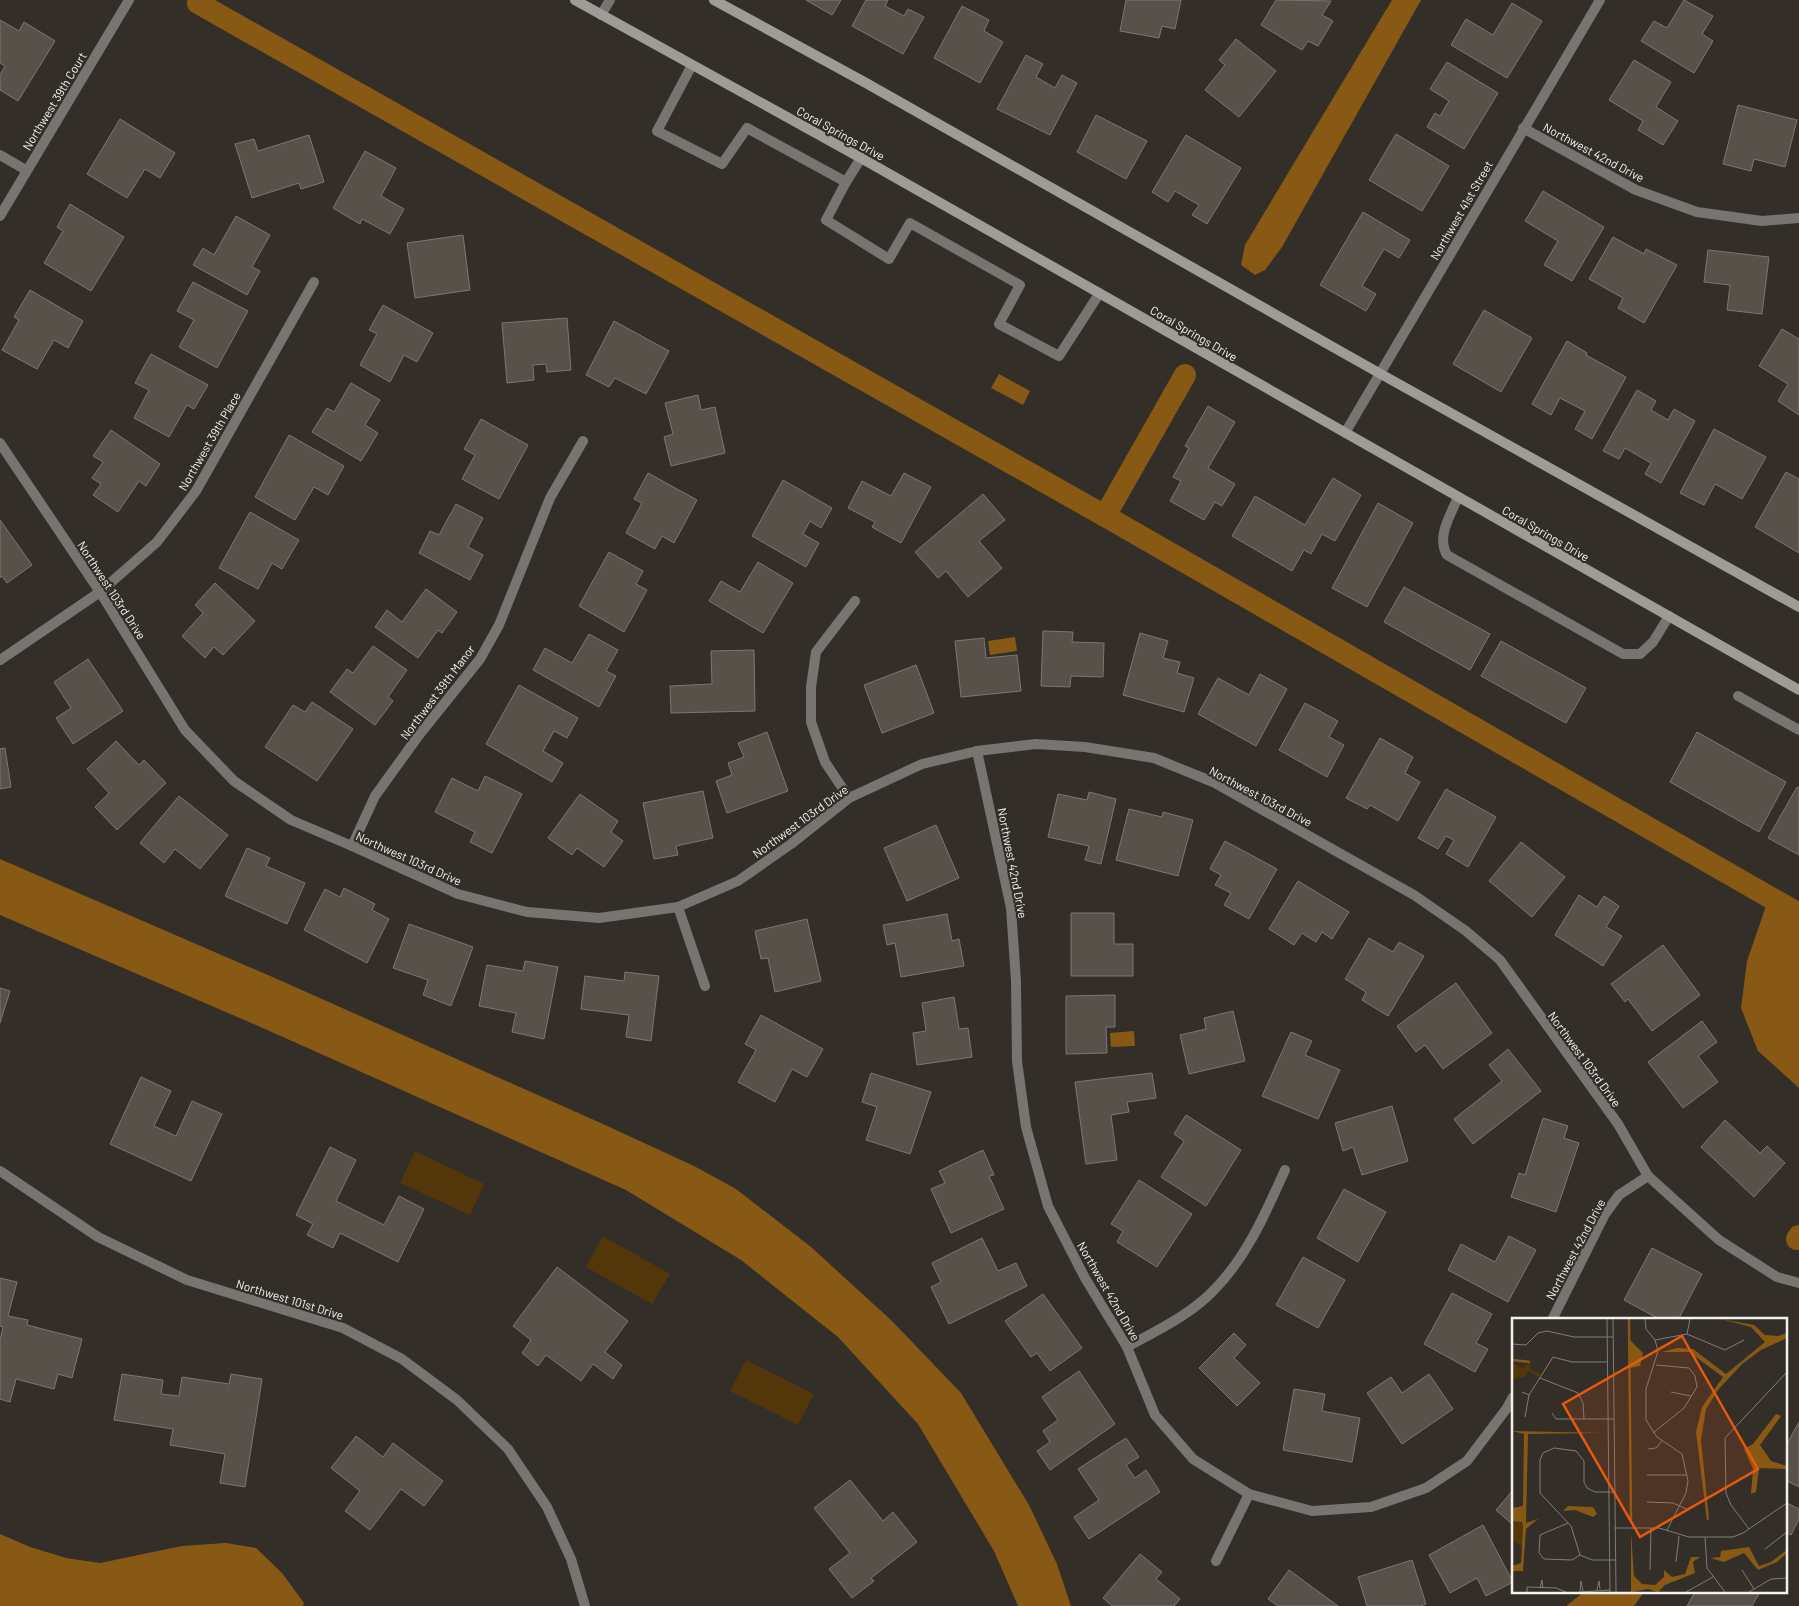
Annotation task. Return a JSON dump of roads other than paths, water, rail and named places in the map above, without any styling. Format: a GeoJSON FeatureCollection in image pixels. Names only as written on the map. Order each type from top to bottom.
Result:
{"type":"FeatureCollection","features":[{"type":"Feature","properties":{"kind":"main road","name":"Coral Springs Drive"},"geometry":{"type":"LineString","coordinates":[[575,0],[860,158],[1799,690]]}},
{"type":"Feature","properties":{"kind":"main road"},"geometry":{"type":"LineString","coordinates":[[714,0],[1799,606]]}},
{"type":"Feature","properties":{"kind":"street","name":"Northwest 39th Court"},"geometry":{"type":"LineString","coordinates":[[0,216],[129,0]]}},
{"type":"Feature","properties":{"kind":"street"},"geometry":{"type":"LineString","coordinates":[[601,15],[610,0]]}},
{"type":"Feature","properties":{"kind":"street","name":"Northwest 41st Street"},"geometry":{"type":"LineString","coordinates":[[1345,433],[1600,0]]}},
{"type":"Feature","properties":{"kind":"street"},"geometry":{"type":"LineString","coordinates":[[692,65],[657,131],[722,164],[747,128],[846,182]]}},
{"type":"Feature","properties":{"kind":"street","name":"Northwest 42nd Drive"},"geometry":{"type":"LineString","coordinates":[[1523,128],[1636,190],[1697,212],[1762,221],[1799,218]]}},
{"type":"Feature","properties":{"kind":"street"},"geometry":{"type":"LineString","coordinates":[[0,154],[26,170]]}},
{"type":"Feature","properties":{"kind":"street"},"geometry":{"type":"LineString","coordinates":[[860,158],[826,220],[889,259],[910,223],[1020,285],[999,324],[1059,356],[1099,294]]}},
{"type":"Feature","properties":{"kind":"street","name":"Northwest 39th Place"},"geometry":{"type":"LineString","coordinates":[[0,660],[100,592],[157,542],[196,491],[314,282]]}},
{"type":"Feature","properties":{"kind":"street","name":"Northwest 39th Manor"},"geometry":{"type":"LineString","coordinates":[[352,846],[375,796],[480,658],[494,633],[550,498],[583,441]]}},
{"type":"Feature","properties":{"kind":"street","name":"Northwest 103rd Drive"},"geometry":{"type":"LineString","coordinates":[[0,442],[100,592],[185,730],[234,781],[291,820],[458,894],[527,912],[599,918],[678,907],[738,881],[791,844],[849,798],[922,764],[977,751],[1036,744],[1085,746],[1154,758],[1213,782],[1414,895],[1466,931],[1500,960],[1618,1124],[1648,1176],[1719,1240],[1777,1277],[1799,1284]]}},
{"type":"Feature","properties":{"kind":"street"},"geometry":{"type":"LineString","coordinates":[[1458,497],[1445,529],[1442,546],[1447,555],[1622,654],[1640,654],[1652,642],[1669,616]]}},
{"type":"Feature","properties":{"kind":"street"},"geometry":{"type":"LineString","coordinates":[[849,798],[825,762],[811,722],[811,687],[816,652],[855,601]]}},
{"type":"Feature","properties":{"kind":"street"},"geometry":{"type":"LineString","coordinates":[[1738,696],[1799,730]]}},
{"type":"Feature","properties":{"kind":"street","name":"Northwest 42nd Drive"},"geometry":{"type":"LineString","coordinates":[[977,751],[1011,908],[1016,981],[1017,1061],[1026,1127],[1048,1206],[1085,1278],[1127,1348],[1155,1415],[1193,1459],[1249,1494],[1312,1512],[1371,1507],[1426,1488],[1467,1461],[1512,1399]]}},
{"type":"Feature","properties":{"kind":"street"},"geometry":{"type":"LineString","coordinates":[[678,907],[706,986]]}},
{"type":"Feature","properties":{"kind":"street"},"geometry":{"type":"LineString","coordinates":[[1127,1348],[1179,1318],[1213,1292],[1236,1264],[1260,1225],[1285,1170]]}},
{"type":"Feature","properties":{"kind":"street","name":"Northwest 101st Drive"},"geometry":{"type":"LineString","coordinates":[[0,1171],[98,1237],[172,1273],[188,1280],[343,1328],[402,1359],[457,1400],[508,1449],[548,1507],[571,1559],[585,1606]]}},
{"type":"Feature","properties":{"kind":"street","name":"Northwest 42nd Drive"},"geometry":{"type":"LineString","coordinates":[[1553,1318],[1605,1214],[1619,1195],[1648,1176]]}},
{"type":"Feature","properties":{"kind":"street"},"geometry":{"type":"LineString","coordinates":[[1216,1561],[1249,1494]]}},
{"type":"Feature","properties":{"kind":"waterway"},"geometry":{"type":"LineString","coordinates":[[198,3],[1105,516],[1799,914]]}},
{"type":"Feature","properties":{"kind":"waterway"},"geometry":{"type":"LineString","coordinates":[[1105,516],[1185,375]]}}]}
